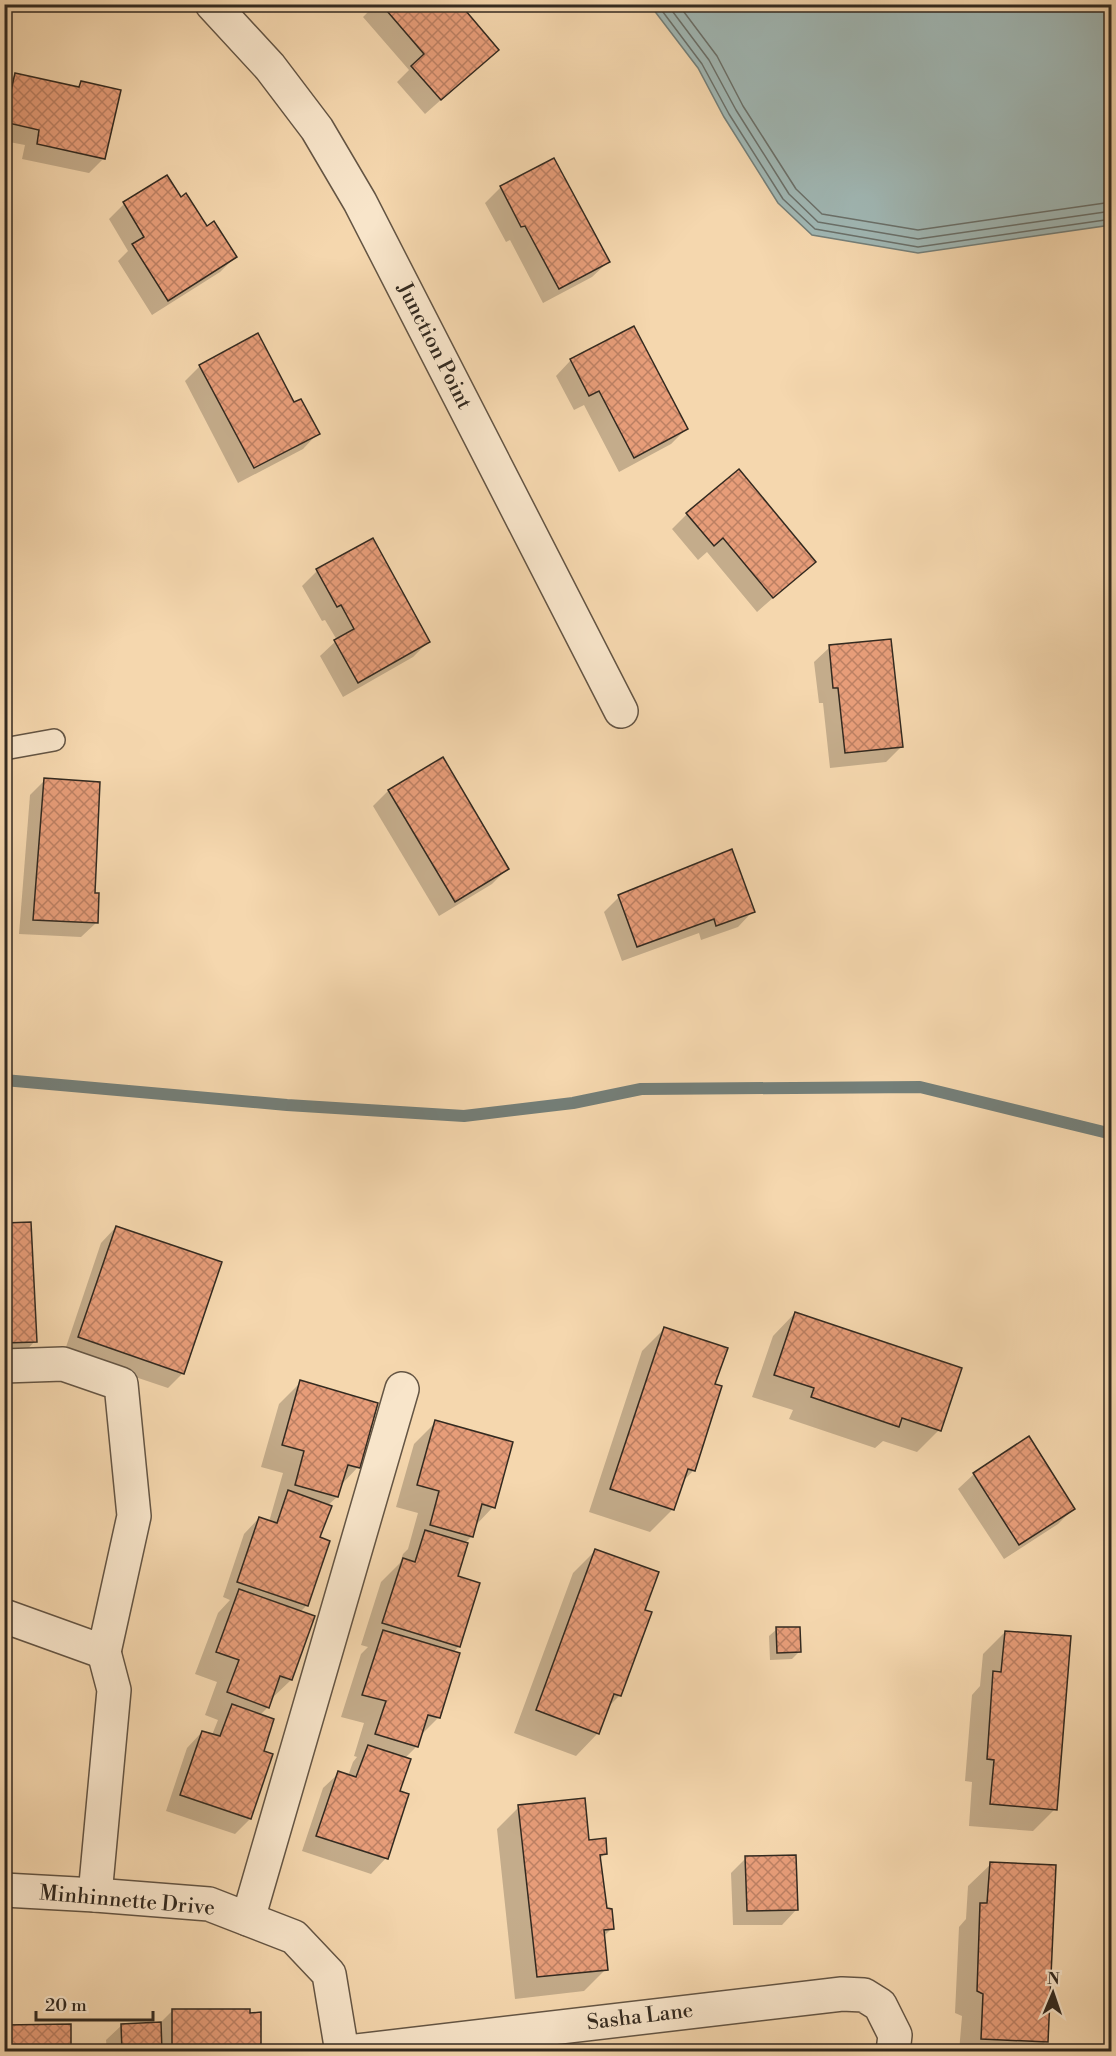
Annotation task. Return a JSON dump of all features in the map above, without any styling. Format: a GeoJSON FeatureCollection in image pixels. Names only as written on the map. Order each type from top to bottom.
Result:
{"type":"FeatureCollection","features":[{"type":"Feature","properties":{"kind":"street","name":"Junction Point"},"geometry":{"type":"LineString","coordinates":[[212,4],[270,67],[317,129],[360,202],[621,711]]}},
{"type":"Feature","properties":{"kind":"street"},"geometry":{"type":"LineString","coordinates":[[4,1366],[63,1364],[121,1384],[134,1516],[104,1652],[114,1690],[94,1895]]}},
{"type":"Feature","properties":{"kind":"street"},"geometry":{"type":"LineString","coordinates":[[248,1919],[402,1389]]}},
{"type":"Feature","properties":{"kind":"street"},"geometry":{"type":"LineString","coordinates":[[4,1616],[104,1652]]}},
{"type":"Feature","properties":{"kind":"street","name":"Minhinnette Drive"},"geometry":{"type":"LineString","coordinates":[[4,1890],[209,1904],[294,1937],[329,1974],[342,2052]]}},
{"type":"Feature","properties":{"kind":"street","name":"Sasha Lane"},"geometry":{"type":"LineString","coordinates":[[348,2052],[842,1994],[864,1995],[880,2005],[895,2035],[893,2052]]}},
{"type":"Feature","properties":{"kind":"lane"},"geometry":{"type":"LineString","coordinates":[[4,749],[54,740]]}},
{"type":"Feature","properties":{"kind":"water"},"geometry":{"type":"Polygon","coordinates":[[[650,5],[1111,5],[1111,225],[918,253],[812,235],[778,203],[724,117],[698,68],[650,5]]]}},
{"type":"Feature","properties":{"kind":"building"},"geometry":{"type":"Polygon","coordinates":[[[381,4],[460,4],[499,50],[441,100],[411,66],[424,54],[381,4]]]}},
{"type":"Feature","properties":{"kind":"building"},"geometry":{"type":"Polygon","coordinates":[[[15,73],[79,87],[81,81],[121,90],[105,159],[37,144],[39,130],[4,122],[15,73]]]}},
{"type":"Feature","properties":{"kind":"building"},"geometry":{"type":"Polygon","coordinates":[[[554,158],[610,262],[559,289],[525,226],[521,227],[500,186],[554,158]]]}},
{"type":"Feature","properties":{"kind":"building"},"geometry":{"type":"Polygon","coordinates":[[[167,175],[181,197],[186,193],[207,226],[214,221],[237,257],[168,301],[132,244],[144,237],[123,202],[167,175]]]}},
{"type":"Feature","properties":{"kind":"building"},"geometry":{"type":"Polygon","coordinates":[[[634,326],[688,429],[634,458],[599,391],[589,396],[570,359],[634,326]]]}},
{"type":"Feature","properties":{"kind":"building"},"geometry":{"type":"Polygon","coordinates":[[[258,333],[294,402],[301,399],[320,434],[254,468],[199,365],[258,333]]]}},
{"type":"Feature","properties":{"kind":"building"},"geometry":{"type":"Polygon","coordinates":[[[739,469],[816,562],[773,598],[723,538],[714,546],[686,513],[739,469]]]}},
{"type":"Feature","properties":{"kind":"building"},"geometry":{"type":"Polygon","coordinates":[[[373,538],[430,642],[358,683],[334,640],[354,629],[341,605],[337,607],[316,569],[373,538]]]}},
{"type":"Feature","properties":{"kind":"building"},"geometry":{"type":"Polygon","coordinates":[[[891,639],[903,747],[845,753],[838,688],[833,688],[829,645],[891,639]]]}},
{"type":"Feature","properties":{"kind":"building"},"geometry":{"type":"Polygon","coordinates":[[[443,757],[509,869],[455,902],[388,790],[443,757]]]}},
{"type":"Feature","properties":{"kind":"building"},"geometry":{"type":"Polygon","coordinates":[[[44,778],[100,782],[95,893],[99,893],[98,923],[33,920],[44,778]]]}},
{"type":"Feature","properties":{"kind":"building"},"geometry":{"type":"Polygon","coordinates":[[[732,849],[755,912],[716,926],[714,919],[637,947],[618,895],[732,849]]]}},
{"type":"Feature","properties":{"kind":"building"},"geometry":{"type":"Polygon","coordinates":[[[31,1222],[37,1342],[4,1343],[4,1223],[31,1222]]]}},
{"type":"Feature","properties":{"kind":"building"},"geometry":{"type":"Polygon","coordinates":[[[116,1226],[222,1262],[184,1374],[78,1337],[116,1226]]]}},
{"type":"Feature","properties":{"kind":"building"},"geometry":{"type":"Polygon","coordinates":[[[795,1312],[962,1368],[941,1431],[902,1418],[899,1427],[811,1397],[814,1388],[774,1375],[795,1312]]]}},
{"type":"Feature","properties":{"kind":"building"},"geometry":{"type":"Polygon","coordinates":[[[664,1327],[728,1348],[715,1384],[722,1386],[695,1471],[688,1469],[674,1510],[610,1489],[664,1327]]]}},
{"type":"Feature","properties":{"kind":"building"},"geometry":{"type":"Polygon","coordinates":[[[300,1380],[378,1403],[360,1468],[348,1465],[338,1497],[295,1485],[304,1451],[282,1445],[300,1380]]]}},
{"type":"Feature","properties":{"kind":"building"},"geometry":{"type":"Polygon","coordinates":[[[435,1420],[513,1442],[495,1508],[482,1504],[473,1537],[430,1525],[439,1491],[417,1485],[435,1420]]]}},
{"type":"Feature","properties":{"kind":"building"},"geometry":{"type":"Polygon","coordinates":[[[1029,1436],[1075,1509],[1019,1545],[973,1473],[1029,1436]]]}},
{"type":"Feature","properties":{"kind":"building"},"geometry":{"type":"Polygon","coordinates":[[[288,1490],[332,1506],[320,1537],[330,1541],[308,1606],[237,1582],[259,1517],[277,1523],[288,1490]]]}},
{"type":"Feature","properties":{"kind":"building"},"geometry":{"type":"Polygon","coordinates":[[[425,1530],[468,1543],[458,1576],[480,1583],[460,1647],[382,1623],[403,1558],[415,1562],[425,1530]]]}},
{"type":"Feature","properties":{"kind":"building"},"geometry":{"type":"Polygon","coordinates":[[[595,1549],[659,1572],[645,1610],[652,1612],[621,1696],[614,1694],[599,1734],[536,1710],[595,1549]]]}},
{"type":"Feature","properties":{"kind":"building"},"geometry":{"type":"Polygon","coordinates":[[[239,1589],[315,1616],[292,1680],[280,1676],[269,1708],[227,1692],[239,1660],[216,1652],[239,1589]]]}},
{"type":"Feature","properties":{"kind":"building"},"geometry":{"type":"Polygon","coordinates":[[[776,1627],[800,1627],[801,1652],[777,1653],[776,1627]]]}},
{"type":"Feature","properties":{"kind":"building"},"geometry":{"type":"Polygon","coordinates":[[[383,1630],[460,1653],[440,1718],[428,1715],[418,1747],[375,1734],[386,1701],[362,1695],[383,1630]]]}},
{"type":"Feature","properties":{"kind":"building"},"geometry":{"type":"Polygon","coordinates":[[[1005,1631],[1071,1636],[1057,1810],[990,1804],[994,1760],[987,1759],[993,1671],[1001,1672],[1005,1631]]]}},
{"type":"Feature","properties":{"kind":"building"},"geometry":{"type":"Polygon","coordinates":[[[232,1704],[274,1719],[264,1751],[273,1754],[251,1819],[180,1795],[202,1731],[220,1736],[232,1704]]]}},
{"type":"Feature","properties":{"kind":"building"},"geometry":{"type":"Polygon","coordinates":[[[368,1745],[411,1759],[400,1791],[409,1794],[388,1859],[316,1836],[338,1771],[356,1777],[368,1745]]]}},
{"type":"Feature","properties":{"kind":"building"},"geometry":{"type":"Polygon","coordinates":[[[585,1798],[589,1840],[606,1838],[607,1854],[600,1855],[607,1908],[612,1909],[614,1929],[604,1930],[608,1970],[537,1977],[518,1805],[585,1798]]]}},
{"type":"Feature","properties":{"kind":"building"},"geometry":{"type":"Polygon","coordinates":[[[796,1855],[798,1910],[747,1911],[745,1856],[796,1855]]]}},
{"type":"Feature","properties":{"kind":"building"},"geometry":{"type":"Polygon","coordinates":[[[990,1862],[1056,1865],[1048,2042],[981,2039],[983,1994],[977,1991],[980,1903],[987,1903],[990,1862]]]}},
{"type":"Feature","properties":{"kind":"building"},"geometry":{"type":"Polygon","coordinates":[[[172,2009],[250,2009],[250,2013],[261,2012],[261,2052],[172,2052],[172,2009]]]}},
{"type":"Feature","properties":{"kind":"building"},"geometry":{"type":"Polygon","coordinates":[[[161,2022],[162,2052],[122,2052],[121,2024],[161,2022]]]}},
{"type":"Feature","properties":{"kind":"building"},"geometry":{"type":"Polygon","coordinates":[[[71,2024],[71,2052],[4,2052],[4,2025],[71,2024]]]}},
{"type":"Feature","properties":{"kind":"waterway"},"geometry":{"type":"LineString","coordinates":[[4,1080],[287,1105],[464,1116],[573,1103],[641,1089],[920,1087],[1112,1134]]}}]}
